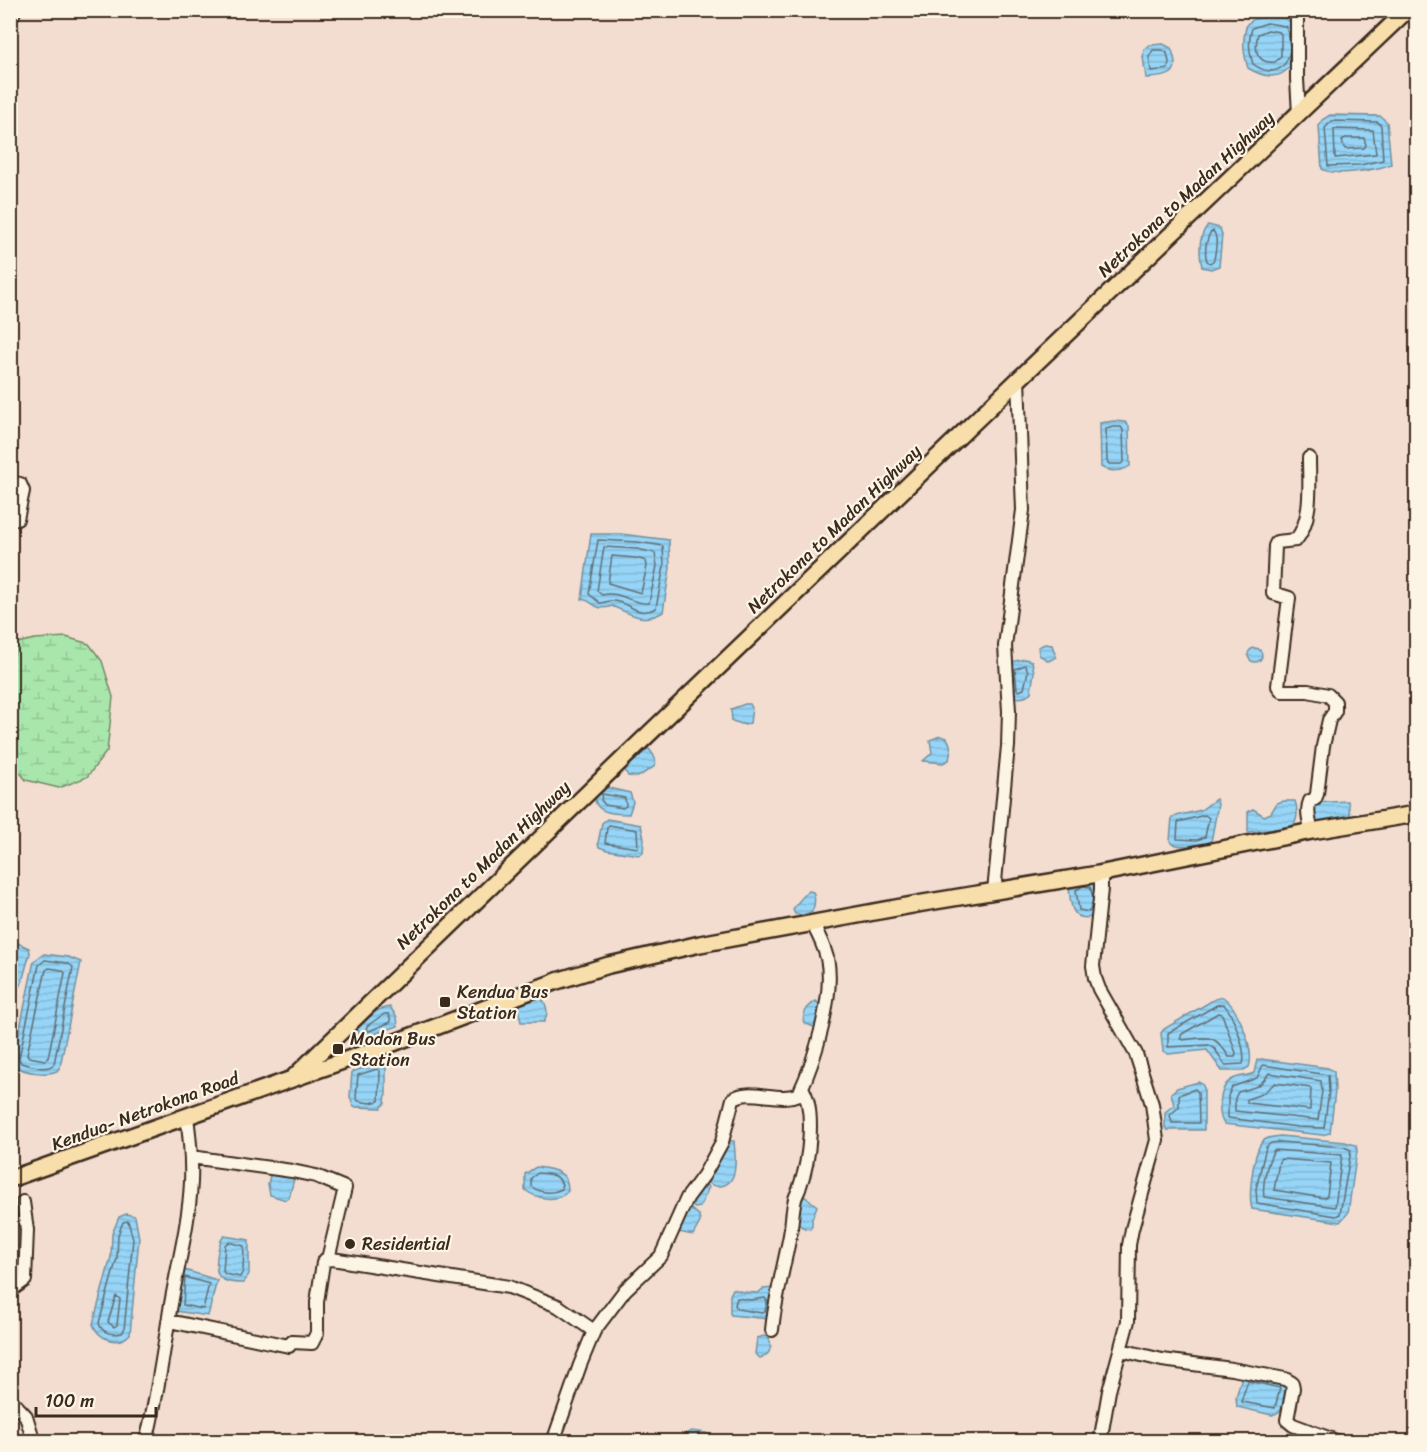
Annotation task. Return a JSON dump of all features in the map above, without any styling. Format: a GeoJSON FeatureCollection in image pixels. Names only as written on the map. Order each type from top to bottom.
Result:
{"type":"FeatureCollection","features":[{"type":"Feature","properties":{"kind":"main road","name":"Netrokona to Madan Highway"},"geometry":{"type":"LineString","coordinates":[[292,1079],[570,808],[1407,10]]}},
{"type":"Feature","properties":{"kind":"main road","name":"Kendua- Netrokona Road"},"geometry":{"type":"LineString","coordinates":[[10,1179],[292,1079],[557,981],[609,965],[700,944],[812,923],[1098,874],[1312,831],[1416,814]]}},
{"type":"Feature","properties":{"kind":"street"},"geometry":{"type":"LineString","coordinates":[[10,20],[15,10]]}},
{"type":"Feature","properties":{"kind":"street"},"geometry":{"type":"LineString","coordinates":[[1297,10],[1299,114]]}},
{"type":"Feature","properties":{"kind":"street"},"geometry":{"type":"LineString","coordinates":[[994,892],[1008,746],[1009,711],[1005,646],[1023,510],[1018,380]]}},
{"type":"Feature","properties":{"kind":"street"},"geometry":{"type":"LineString","coordinates":[[1309,458],[1308,500],[1303,531],[1296,540],[1277,542],[1275,546],[1273,593],[1289,598],[1278,686],[1282,691],[1308,691],[1328,695],[1335,702],[1335,711],[1329,720],[1323,746],[1317,794],[1309,805],[1312,831]]}},
{"type":"Feature","properties":{"kind":"street"},"geometry":{"type":"LineString","coordinates":[[10,482],[20,484],[22,491],[17,519]]}},
{"type":"Feature","properties":{"kind":"street"},"geometry":{"type":"LineString","coordinates":[[1098,874],[1101,879],[1101,889],[1093,966],[1095,978],[1110,1011],[1136,1054],[1152,1104],[1157,1140],[1132,1229],[1129,1245],[1128,1321],[1109,1391],[1100,1442]]}},
{"type":"Feature","properties":{"kind":"street"},"geometry":{"type":"LineString","coordinates":[[553,1442],[594,1331],[625,1290],[662,1256],[667,1248],[678,1215],[722,1142],[733,1099],[739,1095],[790,1097],[799,1094],[802,1088],[818,1039],[827,993],[827,958],[818,932],[812,923]]}},
{"type":"Feature","properties":{"kind":"street"},"geometry":{"type":"LineString","coordinates":[[772,1330],[774,1301],[809,1142],[810,1109],[808,1097],[802,1088]]}},
{"type":"Feature","properties":{"kind":"street"},"geometry":{"type":"LineString","coordinates":[[146,1442],[161,1377],[191,1182],[187,1117]]}},
{"type":"Feature","properties":{"kind":"street"},"geometry":{"type":"LineString","coordinates":[[169,1321],[290,1346],[293,1342],[312,1343],[316,1333],[317,1302],[323,1263],[328,1259],[346,1192],[344,1187],[316,1176],[191,1157]]}},
{"type":"Feature","properties":{"kind":"street"},"geometry":{"type":"LineString","coordinates":[[10,1291],[25,1280],[27,1230],[23,1202]]}},
{"type":"Feature","properties":{"kind":"street"},"geometry":{"type":"LineString","coordinates":[[328,1259],[509,1287],[558,1306],[594,1331]]}},
{"type":"Feature","properties":{"kind":"street"},"geometry":{"type":"LineString","coordinates":[[1120,1350],[1161,1360],[1232,1369],[1285,1379],[1292,1383],[1293,1388],[1287,1420],[1293,1425],[1339,1442]]}},
{"type":"Feature","properties":{"kind":"street"},"geometry":{"type":"LineString","coordinates":[[10,1399],[26,1416],[34,1442]]}},
{"type":"Feature","properties":{"kind":"green space"},"geometry":{"type":"Polygon","coordinates":[[[66,637],[89,644],[102,661],[113,697],[107,751],[87,777],[59,788],[26,780],[11,761],[11,669],[17,643],[66,637]]]}},
{"type":"Feature","properties":{"kind":"water"},"geometry":{"type":"Polygon","coordinates":[[[1283,18],[1291,22],[1295,35],[1294,58],[1282,73],[1273,76],[1248,68],[1244,51],[1247,24],[1254,19],[1283,18]]]}},
{"type":"Feature","properties":{"kind":"water"},"geometry":{"type":"Polygon","coordinates":[[[1163,44],[1171,48],[1174,57],[1175,64],[1172,73],[1162,77],[1146,78],[1144,49],[1150,45],[1163,44]]]}},
{"type":"Feature","properties":{"kind":"water"},"geometry":{"type":"Polygon","coordinates":[[[1330,115],[1380,116],[1387,122],[1391,164],[1345,173],[1322,169],[1319,126],[1322,120],[1330,115]]]}},
{"type":"Feature","properties":{"kind":"water"},"geometry":{"type":"Polygon","coordinates":[[[1208,225],[1220,228],[1222,235],[1219,266],[1211,269],[1202,267],[1200,256],[1201,239],[1208,225]]]}},
{"type":"Feature","properties":{"kind":"water"},"geometry":{"type":"Polygon","coordinates":[[[1125,422],[1129,426],[1130,466],[1116,471],[1101,467],[1100,423],[1125,422]]]}},
{"type":"Feature","properties":{"kind":"water"},"geometry":{"type":"Polygon","coordinates":[[[591,534],[621,534],[669,540],[670,568],[663,612],[656,616],[643,617],[631,615],[612,606],[601,608],[582,599],[591,534]]]}},
{"type":"Feature","properties":{"kind":"water"},"geometry":{"type":"Polygon","coordinates":[[[1045,644],[1052,645],[1056,657],[1049,661],[1039,655],[1038,647],[1045,644]]]}},
{"type":"Feature","properties":{"kind":"water"},"geometry":{"type":"Polygon","coordinates":[[[1252,648],[1258,648],[1262,655],[1258,662],[1252,662],[1248,658],[1248,652],[1252,648]]]}},
{"type":"Feature","properties":{"kind":"water"},"geometry":{"type":"Polygon","coordinates":[[[1025,659],[1032,661],[1034,672],[1031,692],[1019,698],[1012,694],[1010,662],[1025,659]]]}},
{"type":"Feature","properties":{"kind":"water"},"geometry":{"type":"Polygon","coordinates":[[[750,704],[752,708],[750,723],[745,725],[732,721],[731,709],[750,704]]]}},
{"type":"Feature","properties":{"kind":"water"},"geometry":{"type":"Polygon","coordinates":[[[940,736],[947,738],[950,744],[949,760],[943,763],[923,761],[932,753],[930,740],[940,736]]]}},
{"type":"Feature","properties":{"kind":"water"},"geometry":{"type":"Polygon","coordinates":[[[643,749],[649,749],[652,753],[655,766],[638,777],[628,776],[624,768],[643,749]]]}},
{"type":"Feature","properties":{"kind":"water"},"geometry":{"type":"Polygon","coordinates":[[[604,787],[630,793],[633,802],[629,814],[610,813],[596,804],[596,792],[604,787]]]}},
{"type":"Feature","properties":{"kind":"water"},"geometry":{"type":"Polygon","coordinates":[[[1216,799],[1218,804],[1211,842],[1192,846],[1172,844],[1170,841],[1172,817],[1201,810],[1216,799]]]}},
{"type":"Feature","properties":{"kind":"water"},"geometry":{"type":"Polygon","coordinates":[[[1295,801],[1297,814],[1293,826],[1248,832],[1248,812],[1253,809],[1264,816],[1271,813],[1277,803],[1295,801]]]}},
{"type":"Feature","properties":{"kind":"water"},"geometry":{"type":"Polygon","coordinates":[[[1348,801],[1350,815],[1348,817],[1314,824],[1312,803],[1348,801]]]}},
{"type":"Feature","properties":{"kind":"water"},"geometry":{"type":"Polygon","coordinates":[[[607,819],[641,825],[644,839],[643,853],[639,855],[599,847],[602,823],[607,819]]]}},
{"type":"Feature","properties":{"kind":"water"},"geometry":{"type":"Polygon","coordinates":[[[1095,881],[1099,892],[1092,917],[1080,917],[1071,905],[1069,886],[1074,883],[1095,881]]]}},
{"type":"Feature","properties":{"kind":"water"},"geometry":{"type":"Polygon","coordinates":[[[809,891],[813,892],[815,897],[812,912],[802,915],[795,914],[794,908],[809,891]]]}},
{"type":"Feature","properties":{"kind":"water"},"geometry":{"type":"Polygon","coordinates":[[[11,940],[29,948],[30,953],[21,985],[11,987],[11,940]]]}},
{"type":"Feature","properties":{"kind":"water"},"geometry":{"type":"Polygon","coordinates":[[[44,954],[68,957],[81,962],[60,1067],[57,1071],[41,1073],[29,1072],[14,1066],[13,1061],[34,961],[44,954]]]}},
{"type":"Feature","properties":{"kind":"water"},"geometry":{"type":"Polygon","coordinates":[[[541,997],[545,1003],[547,1013],[544,1022],[521,1022],[518,1009],[523,1000],[541,997]]]}},
{"type":"Feature","properties":{"kind":"water"},"geometry":{"type":"Polygon","coordinates":[[[1223,997],[1229,1002],[1244,1029],[1250,1050],[1249,1067],[1242,1071],[1222,1071],[1207,1050],[1168,1054],[1163,1051],[1161,1033],[1164,1029],[1215,999],[1223,997]]]}},
{"type":"Feature","properties":{"kind":"water"},"geometry":{"type":"Polygon","coordinates":[[[816,1001],[821,1006],[819,1021],[814,1027],[804,1023],[803,1016],[816,1001]]]}},
{"type":"Feature","properties":{"kind":"water"},"geometry":{"type":"Polygon","coordinates":[[[390,1007],[397,1017],[398,1026],[361,1039],[357,1028],[360,1024],[376,1011],[390,1007]]]}},
{"type":"Feature","properties":{"kind":"water"},"geometry":{"type":"Polygon","coordinates":[[[1257,1060],[1328,1068],[1334,1072],[1335,1091],[1330,1133],[1322,1135],[1224,1124],[1220,1114],[1220,1101],[1224,1088],[1234,1078],[1254,1073],[1257,1060]]]}},
{"type":"Feature","properties":{"kind":"water"},"geometry":{"type":"Polygon","coordinates":[[[377,1063],[386,1066],[385,1103],[381,1108],[354,1107],[350,1097],[352,1072],[377,1063]]]}},
{"type":"Feature","properties":{"kind":"water"},"geometry":{"type":"Polygon","coordinates":[[[1198,1082],[1204,1088],[1204,1130],[1167,1130],[1165,1112],[1174,1105],[1171,1093],[1177,1088],[1198,1082]]]}},
{"type":"Feature","properties":{"kind":"water"},"geometry":{"type":"Polygon","coordinates":[[[1280,1136],[1356,1145],[1348,1213],[1340,1222],[1252,1209],[1252,1175],[1259,1148],[1266,1139],[1280,1136]]]}},
{"type":"Feature","properties":{"kind":"water"},"geometry":{"type":"Polygon","coordinates":[[[728,1141],[734,1141],[733,1175],[726,1184],[713,1186],[707,1182],[706,1178],[728,1141]]]}},
{"type":"Feature","properties":{"kind":"water"},"geometry":{"type":"Polygon","coordinates":[[[536,1167],[554,1170],[563,1175],[568,1184],[568,1191],[558,1197],[547,1198],[535,1196],[525,1190],[525,1174],[536,1167]]]}},
{"type":"Feature","properties":{"kind":"water"},"geometry":{"type":"Polygon","coordinates":[[[271,1171],[295,1175],[289,1198],[286,1200],[270,1195],[268,1184],[271,1171]]]}},
{"type":"Feature","properties":{"kind":"water"},"geometry":{"type":"Polygon","coordinates":[[[703,1183],[709,1187],[700,1207],[695,1208],[690,1204],[703,1183]]]}},
{"type":"Feature","properties":{"kind":"water"},"geometry":{"type":"Polygon","coordinates":[[[798,1196],[804,1196],[817,1206],[810,1229],[804,1228],[797,1222],[798,1196]]]}},
{"type":"Feature","properties":{"kind":"water"},"geometry":{"type":"Polygon","coordinates":[[[686,1208],[699,1215],[700,1222],[693,1235],[678,1232],[686,1208]]]}},
{"type":"Feature","properties":{"kind":"water"},"geometry":{"type":"Polygon","coordinates":[[[126,1214],[135,1216],[139,1238],[130,1334],[114,1341],[99,1334],[93,1324],[111,1257],[112,1234],[119,1217],[126,1214]]]}},
{"type":"Feature","properties":{"kind":"water"},"geometry":{"type":"Polygon","coordinates":[[[224,1236],[249,1240],[249,1274],[243,1283],[224,1280],[218,1274],[217,1256],[224,1236]]]}},
{"type":"Feature","properties":{"kind":"water"},"geometry":{"type":"Polygon","coordinates":[[[178,1268],[217,1280],[208,1316],[176,1311],[178,1268]]]}},
{"type":"Feature","properties":{"kind":"water"},"geometry":{"type":"Polygon","coordinates":[[[774,1288],[768,1319],[731,1315],[730,1295],[733,1289],[758,1293],[763,1289],[774,1288]]]}},
{"type":"Feature","properties":{"kind":"water"},"geometry":{"type":"Polygon","coordinates":[[[768,1337],[771,1347],[767,1355],[760,1358],[755,1354],[757,1338],[768,1337]]]}},
{"type":"Feature","properties":{"kind":"water"},"geometry":{"type":"Polygon","coordinates":[[[1242,1376],[1286,1385],[1285,1399],[1280,1411],[1272,1415],[1237,1407],[1236,1397],[1242,1376]]]}},
{"type":"Feature","properties":{"kind":"water"},"geometry":{"type":"Polygon","coordinates":[[[691,1431],[706,1433],[715,1441],[677,1441],[691,1431]]]}},
{"type":"Feature","properties":{"kind":"place","name":"Kendua Bus Station"},"geometry":{"type":"Point","coordinates":[445,1002]}},
{"type":"Feature","properties":{"kind":"place","name":"Modon Bus Station"},"geometry":{"type":"Point","coordinates":[338,1049]}},
{"type":"Feature","properties":{"kind":"place","name":"Residential"},"geometry":{"type":"Point","coordinates":[350,1244]}}]}
